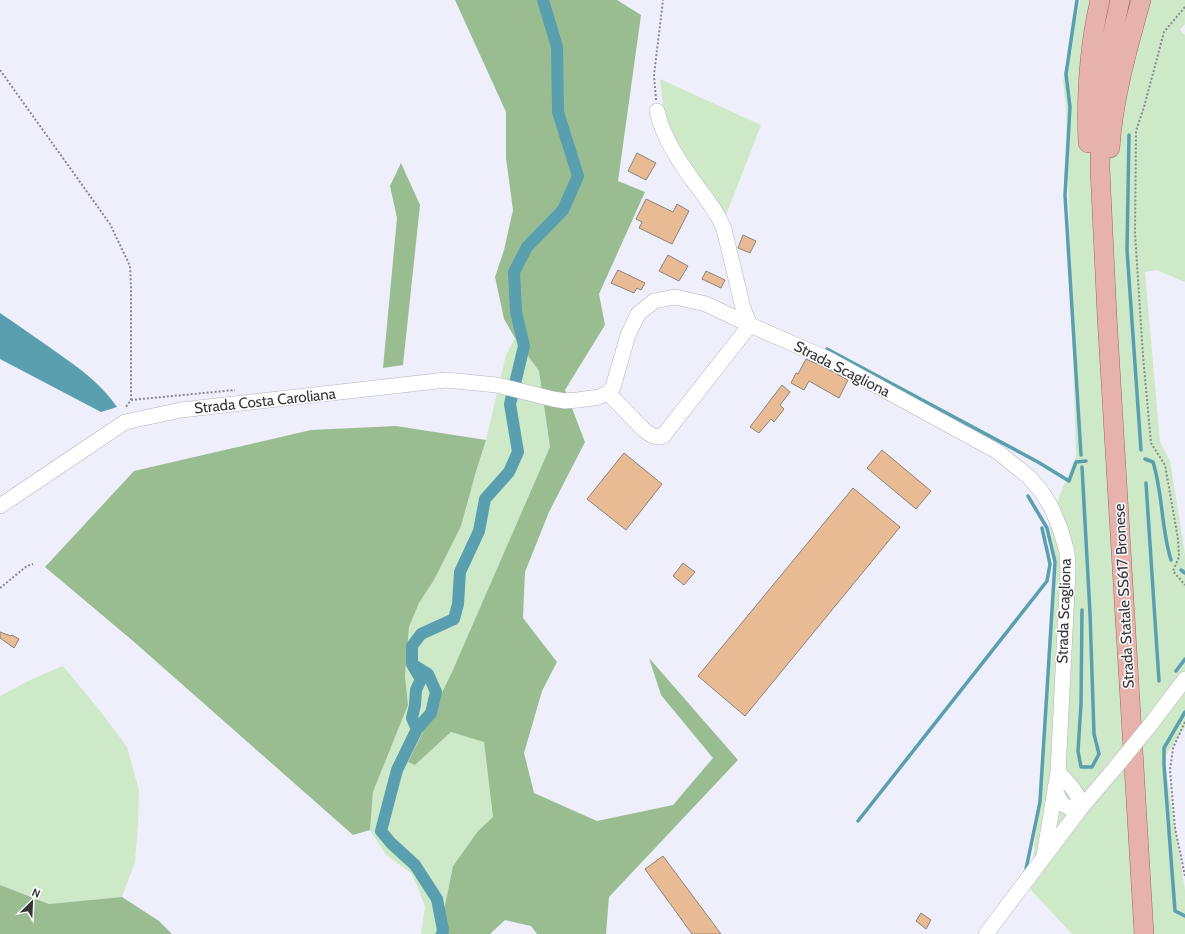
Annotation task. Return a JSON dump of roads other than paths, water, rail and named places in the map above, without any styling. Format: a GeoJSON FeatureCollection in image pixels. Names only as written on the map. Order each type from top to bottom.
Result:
{"type":"FeatureCollection","features":[{"type":"Feature","properties":{"kind":"main road"},"geometry":{"type":"LineString","coordinates":[[1100,0],[1090,51],[1087,114],[1092,203],[1105,257]]}},
{"type":"Feature","properties":{"kind":"main road"},"geometry":{"type":"LineString","coordinates":[[1105,257],[1100,169],[1101,105],[1105,70],[1120,0]]}},
{"type":"Feature","properties":{"kind":"main road"},"geometry":{"type":"LineString","coordinates":[[1105,257],[1111,141],[1123,71],[1141,0]]}},
{"type":"Feature","properties":{"kind":"main road","name":"Strada Statale SS617 Bronese"},"geometry":{"type":"LineString","coordinates":[[1105,257],[1107,316],[1144,934]]}},
{"type":"Feature","properties":{"kind":"street"},"geometry":{"type":"LineString","coordinates":[[608,393],[645,431],[653,436],[663,436],[750,326],[743,308],[721,221],[668,142],[660,123],[658,111]]}},
{"type":"Feature","properties":{"kind":"street","name":"Strada Scagliona"},"geometry":{"type":"LineString","coordinates":[[608,393],[613,387],[628,335],[638,314],[654,301],[675,297],[706,304],[750,326],[828,358],[998,452],[1029,477],[1041,491],[1051,507],[1060,528],[1067,558],[1067,589],[1058,772],[1044,856]]}},
{"type":"Feature","properties":{"kind":"street","name":"Strada Costa Caroliana"},"geometry":{"type":"LineString","coordinates":[[0,506],[125,422],[181,410],[446,380],[497,385],[554,399],[578,400],[608,393]]}},
{"type":"Feature","properties":{"kind":"street"},"geometry":{"type":"LineString","coordinates":[[986,934],[1081,808],[1151,724],[1185,679]]}},
{"type":"Feature","properties":{"kind":"street"},"geometry":{"type":"LineString","coordinates":[[1058,772],[1075,790],[1079,798],[1081,808]]}},
{"type":"Feature","properties":{"kind":"street"},"geometry":{"type":"LineString","coordinates":[[1055,787],[1059,800],[1063,805],[1070,808],[1081,808]]}},
{"type":"Feature","properties":{"kind":"street"},"geometry":{"type":"LineString","coordinates":[[1075,790],[1088,791],[1098,788]]}},
{"type":"Feature","properties":{"kind":"water"},"geometry":{"type":"Polygon","coordinates":[[[0,313],[50,347],[94,381],[117,407],[101,412],[0,359],[0,313]]]}},
{"type":"Feature","properties":{"kind":"waterway"},"geometry":{"type":"LineString","coordinates":[[442,934],[443,930],[437,899],[415,865],[391,843],[381,831],[397,770],[417,729],[431,713],[436,692],[428,674],[412,664],[412,646],[421,634],[454,619],[458,604],[460,572],[479,531],[485,499],[509,472],[518,452],[510,404],[524,346],[516,312],[514,272],[527,247],[563,210],[578,176],[558,112],[557,47],[543,0]]}},
{"type":"Feature","properties":{"kind":"waterway"},"geometry":{"type":"LineString","coordinates":[[1077,0],[1066,74],[1070,107],[1065,195],[1081,455]]}},
{"type":"Feature","properties":{"kind":"waterway"},"geometry":{"type":"LineString","coordinates":[[1129,135],[1127,250],[1141,450]]}},
{"type":"Feature","properties":{"kind":"waterway"},"geometry":{"type":"LineString","coordinates":[[827,349],[1038,462],[1069,481],[1076,462],[1086,461]]}},
{"type":"Feature","properties":{"kind":"waterway"},"geometry":{"type":"LineString","coordinates":[[1145,459],[1153,462],[1159,486],[1165,536],[1171,560]]}},
{"type":"Feature","properties":{"kind":"waterway"},"geometry":{"type":"LineString","coordinates":[[1082,467],[1090,613],[1094,734],[1099,754],[1092,767],[1081,767],[1078,751],[1081,704],[1082,610]]}},
{"type":"Feature","properties":{"kind":"waterway"},"geometry":{"type":"LineString","coordinates":[[1146,483],[1159,681]]}},
{"type":"Feature","properties":{"kind":"waterway"},"geometry":{"type":"LineString","coordinates":[[1026,869],[1040,802],[1055,562],[1047,528],[1028,496]]}},
{"type":"Feature","properties":{"kind":"waterway"},"geometry":{"type":"LineString","coordinates":[[858,821],[1047,581],[1050,564],[1042,528]]}},
{"type":"Feature","properties":{"kind":"waterway"},"geometry":{"type":"LineString","coordinates":[[1181,570],[1185,573]]}},
{"type":"Feature","properties":{"kind":"waterway"},"geometry":{"type":"LineString","coordinates":[[1176,671],[1185,659]]}},
{"type":"Feature","properties":{"kind":"waterway"},"geometry":{"type":"LineString","coordinates":[[413,666],[421,679],[416,690],[412,718],[417,729]]}},
{"type":"Feature","properties":{"kind":"waterway"},"geometry":{"type":"LineString","coordinates":[[1185,712],[1164,748],[1175,911],[1185,916]]}}]}
